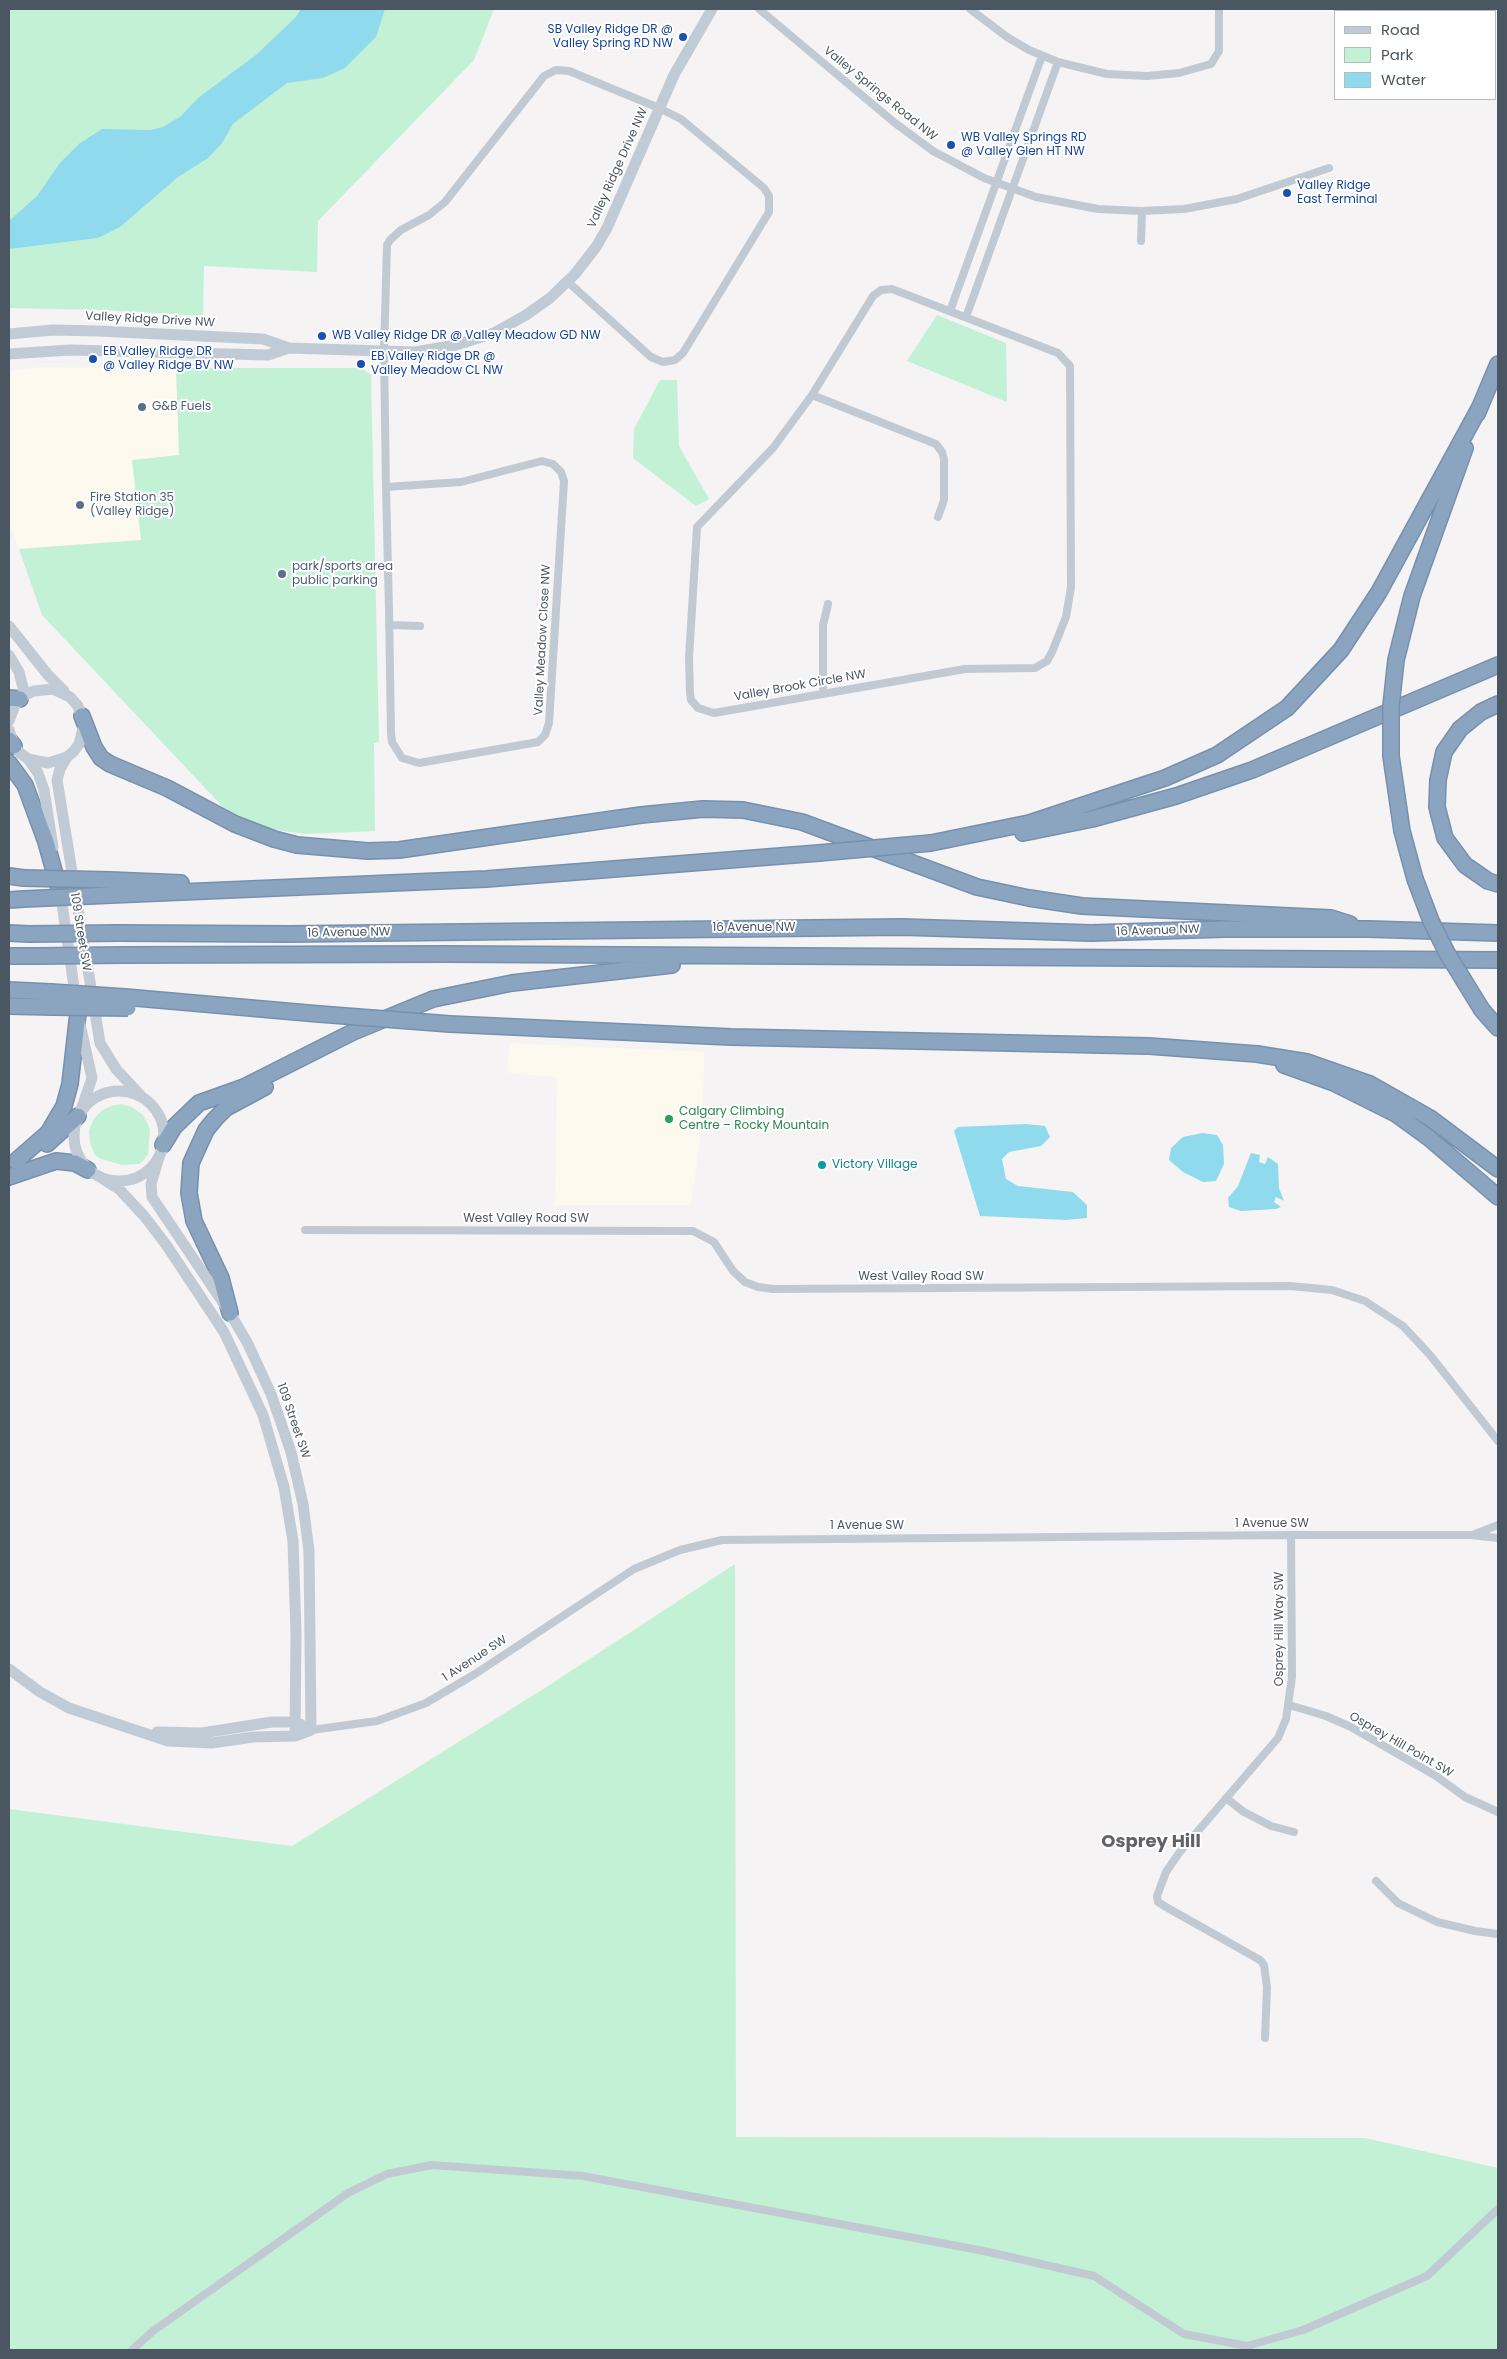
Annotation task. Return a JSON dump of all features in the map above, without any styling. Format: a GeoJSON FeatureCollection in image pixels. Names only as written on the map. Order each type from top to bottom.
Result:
{"type":"FeatureCollection","features":[{"type":"Feature","properties":{"kind":"highway"},"geometry":{"type":"LineString","coordinates":[[1498,364],[1481,405],[1412,596],[1396,660],[1390,706],[1391,756],[1402,831],[1415,879],[1431,921],[1447,953],[1482,1010],[1498,1028]]}},
{"type":"Feature","properties":{"kind":"highway"},"geometry":{"type":"LineString","coordinates":[[931,843],[1029,822],[1166,778],[1217,755],[1287,708],[1341,650],[1379,592],[1481,405]]}},
{"type":"Feature","properties":{"kind":"highway"},"geometry":{"type":"LineString","coordinates":[[16,899],[110,888],[268,887],[486,879],[819,853],[1022,833],[1092,820],[1176,796],[1252,770],[1498,665]]}},
{"type":"Feature","properties":{"kind":"highway"},"geometry":{"type":"LineString","coordinates":[[1498,704],[1481,712],[1460,729],[1444,752],[1438,780],[1437,807],[1446,838],[1465,865],[1488,881],[1498,884]]}},
{"type":"Feature","properties":{"kind":"highway"},"geometry":{"type":"LineString","coordinates":[[82,716],[94,748],[101,758],[110,764],[167,788],[235,824],[274,839],[297,845],[368,852],[399,850],[641,815],[703,809],[743,810],[802,822],[978,887],[1029,898],[1082,906],[1331,918],[1368,929]]}},
{"type":"Feature","properties":{"kind":"highway"},"geometry":{"type":"LineString","coordinates":[[9,763],[25,785],[46,842],[60,892]]}},
{"type":"Feature","properties":{"kind":"highway"},"geometry":{"type":"LineString","coordinates":[[16,877],[110,888]]}},
{"type":"Feature","properties":{"kind":"highway","name":"16 Avenue NW"},"geometry":{"type":"LineString","coordinates":[[9,933],[289,934],[883,927],[1090,933],[1225,929],[1368,929],[1498,933]]}},
{"type":"Feature","properties":{"kind":"highway","name":"16 Avenue NW"},"geometry":{"type":"LineString","coordinates":[[9,956],[446,954],[723,958],[1498,960]]}},
{"type":"Feature","properties":{"kind":"highway"},"geometry":{"type":"LineString","coordinates":[[162,1149],[174,1127],[200,1103],[244,1087],[352,1032],[433,999],[512,984],[723,958]]}},
{"type":"Feature","properties":{"kind":"highway"},"geometry":{"type":"LineString","coordinates":[[9,990],[52,1000]]}},
{"type":"Feature","properties":{"kind":"highway"},"geometry":{"type":"LineString","coordinates":[[9,1006],[52,1000],[227,1008],[450,1024],[730,1037],[1150,1046],[1257,1054],[1307,1062],[1370,1084],[1430,1118],[1498,1170]]}},
{"type":"Feature","properties":{"kind":"highway"},"geometry":{"type":"LineString","coordinates":[[12,1162],[48,1133],[64,1106],[70,1084],[78,1013]]}},
{"type":"Feature","properties":{"kind":"highway"},"geometry":{"type":"LineString","coordinates":[[1257,1054],[1334,1083],[1396,1114],[1429,1138],[1498,1197]]}},
{"type":"Feature","properties":{"kind":"highway"},"geometry":{"type":"LineString","coordinates":[[230,1313],[221,1278],[194,1221],[189,1193],[191,1163],[206,1130],[226,1108],[264,1088],[299,1060]]}},
{"type":"Feature","properties":{"kind":"highway"},"geometry":{"type":"LineString","coordinates":[[12,1162],[43,1147],[79,1113]]}},
{"type":"Feature","properties":{"kind":"highway"},"geometry":{"type":"LineString","coordinates":[[9,1177],[56,1161],[75,1163],[88,1170]]}},
{"type":"Feature","properties":{"kind":"street","name":"Valley Ridge Drive NW"},"geometry":{"type":"LineString","coordinates":[[9,334],[70,330],[178,334],[262,339],[289,348],[415,352],[471,342],[494,333],[526,315],[568,282],[596,247],[607,228],[685,53],[712,9]]}},
{"type":"Feature","properties":{"kind":"street","name":"Valley Springs Road NW"},"geometry":{"type":"LineString","coordinates":[[759,9],[895,123],[933,150],[996,183],[1012,189],[1070,205],[1142,211],[1184,209],[1224,202],[1328,168]]}},
{"type":"Feature","properties":{"kind":"street"},"geometry":{"type":"LineString","coordinates":[[970,9],[994,29],[1042,56],[1095,72],[1126,75],[1179,73],[1207,67],[1214,61],[1219,51],[1218,9]]}},
{"type":"Feature","properties":{"kind":"street"},"geometry":{"type":"LineString","coordinates":[[950,311],[1042,56]]}},
{"type":"Feature","properties":{"kind":"street"},"geometry":{"type":"LineString","coordinates":[[966,317],[1058,62]]}},
{"type":"Feature","properties":{"kind":"street","name":"Valley Meadow Close NW"},"geometry":{"type":"LineString","coordinates":[[386,487],[454,483],[542,461],[553,464],[561,472],[564,481],[549,724],[545,735],[530,745],[424,763],[414,763],[402,758],[394,747],[391,733],[386,487],[384,351],[387,245],[401,230],[429,215],[445,202],[547,74],[556,70],[569,71],[659,108]]}},
{"type":"Feature","properties":{"kind":"street"},"geometry":{"type":"LineString","coordinates":[[568,282],[651,357],[663,362],[671,361],[683,353],[769,212],[769,196],[764,188],[681,119],[659,108]]}},
{"type":"Feature","properties":{"kind":"street"},"geometry":{"type":"LineString","coordinates":[[1142,211],[1142,241]]}},
{"type":"Feature","properties":{"kind":"street","name":"Valley Brook Circle NW"},"geometry":{"type":"LineString","coordinates":[[881,290],[897,291],[950,311],[1058,353],[1070,366],[1071,587],[1066,617],[1047,661],[1035,668],[964,669],[714,713],[698,708],[691,700],[690,693],[690,628],[697,527],[773,448],[812,395],[871,299],[881,290]]}},
{"type":"Feature","properties":{"kind":"street","name":"Valley Ridge Drive NW"},"geometry":{"type":"LineString","coordinates":[[9,354],[70,350],[268,355],[289,348]]}},
{"type":"Feature","properties":{"kind":"street"},"geometry":{"type":"LineString","coordinates":[[812,395],[936,444],[944,459],[944,500],[938,517]]}},
{"type":"Feature","properties":{"kind":"street"},"geometry":{"type":"LineString","coordinates":[[823,693],[823,625],[828,604]]}},
{"type":"Feature","properties":{"kind":"street"},"geometry":{"type":"LineString","coordinates":[[389,624],[420,626]]}},
{"type":"Feature","properties":{"kind":"street"},"geometry":{"type":"LineString","coordinates":[[9,626],[48,676],[70,697],[82,716]]}},
{"type":"Feature","properties":{"kind":"street"},"geometry":{"type":"LineString","coordinates":[[9,655],[19,672],[18,697],[9,721]]}},
{"type":"Feature","properties":{"kind":"street"},"geometry":{"type":"LineString","coordinates":[[18,697],[34,691],[53,689],[70,697]]}},
{"type":"Feature","properties":{"kind":"street","name":"109 Street SW"},"geometry":{"type":"LineString","coordinates":[[82,716],[83,734],[74,751],[67,757],[60,769],[57,780],[100,1043],[116,1069],[142,1097]]}},
{"type":"Feature","properties":{"kind":"street"},"geometry":{"type":"LineString","coordinates":[[9,730],[12,743]]}},
{"type":"Feature","properties":{"kind":"street","name":"109 Street SW"},"geometry":{"type":"LineString","coordinates":[[12,743],[28,759],[38,773],[44,790],[78,1013],[85,1048],[92,1069],[91,1085],[79,1113]]}},
{"type":"Feature","properties":{"kind":"street"},"geometry":{"type":"LineString","coordinates":[[28,759],[48,764],[67,757]]}},
{"type":"Feature","properties":{"kind":"street"},"geometry":{"type":"LineString","coordinates":[[103,1179],[120,1181],[137,1178],[151,1168],[162,1149],[164,1129],[158,1114],[142,1097],[126,1091],[109,1092],[93,1098],[79,1113],[73,1132],[75,1149],[88,1170],[119,1189],[146,1217],[167,1246],[224,1332],[263,1415],[284,1487],[293,1541],[296,1597],[295,1736]]}},
{"type":"Feature","properties":{"kind":"street","name":"109 Street SW"},"geometry":{"type":"LineString","coordinates":[[162,1149],[151,1184],[152,1197],[230,1313],[248,1344],[271,1394],[291,1452],[307,1533],[310,1575],[311,1730]]}},
{"type":"Feature","properties":{"kind":"street","name":"West Valley Road SW"},"geometry":{"type":"LineString","coordinates":[[305,1230],[692,1231],[714,1242],[733,1271],[745,1282],[758,1287],[773,1289],[1290,1286],[1332,1290],[1366,1301],[1389,1315],[1402,1326],[1430,1355],[1498,1441]]}},
{"type":"Feature","properties":{"kind":"street","name":"1 Avenue SW"},"geometry":{"type":"LineString","coordinates":[[1471,1535],[1498,1525]]}},
{"type":"Feature","properties":{"kind":"street","name":"1 Avenue SW"},"geometry":{"type":"LineString","coordinates":[[311,1730],[377,1721],[426,1703],[475,1674],[634,1569],[664,1556],[702,1544],[740,1538],[1292,1535],[1471,1535],[1498,1538]]}},
{"type":"Feature","properties":{"kind":"street","name":"Osprey Hill Way SW"},"geometry":{"type":"LineString","coordinates":[[1264,2038],[1267,1987],[1264,1965],[1260,1960],[1158,1902],[1157,1896],[1166,1872],[1179,1853],[1278,1738],[1289,1705],[1292,1677],[1292,1535]]}},
{"type":"Feature","properties":{"kind":"street"},"geometry":{"type":"LineString","coordinates":[[9,1669],[40,1692],[69,1708],[109,1723],[168,1741],[193,1744],[253,1737],[295,1736],[311,1730]]}},
{"type":"Feature","properties":{"kind":"street","name":"Osprey Hill Point SW"},"geometry":{"type":"LineString","coordinates":[[1289,1705],[1326,1716],[1351,1727],[1436,1776],[1465,1797],[1498,1812]]}},
{"type":"Feature","properties":{"kind":"street"},"geometry":{"type":"LineString","coordinates":[[140,1731],[189,1734],[272,1722],[295,1722],[311,1730]]}},
{"type":"Feature","properties":{"kind":"street"},"geometry":{"type":"LineString","coordinates":[[1226,1798],[1244,1812],[1271,1826],[1294,1832]]}},
{"type":"Feature","properties":{"kind":"street"},"geometry":{"type":"LineString","coordinates":[[1376,1881],[1398,1903],[1437,1922],[1475,1932],[1498,1934]]}},
{"type":"Feature","properties":{"kind":"street"},"geometry":{"type":"LineString","coordinates":[[132,2350],[153,2331],[348,2193],[387,2174],[432,2165],[583,2176],[984,2251],[1094,2276],[1184,2334],[1247,2346],[1303,2330],[1427,2276],[1498,2209]]}},
{"type":"Feature","properties":{"kind":"shaded area"},"geometry":{"type":"Polygon","coordinates":[[[38,367],[176,368],[179,455],[133,460],[141,540],[19,549],[9,522],[9,372],[38,367]]]}},
{"type":"Feature","properties":{"kind":"shaded area"},"geometry":{"type":"Polygon","coordinates":[[[510,1043],[704,1052],[703,1120],[691,1205],[555,1205],[557,1077],[506,1073],[510,1043]]]}},
{"type":"Feature","properties":{"kind":"green space"},"geometry":{"type":"Polygon","coordinates":[[[9,9],[494,9],[474,60],[318,221],[317,272],[204,266],[203,316],[102,310],[9,308],[9,9]]]}},
{"type":"Feature","properties":{"kind":"green space"},"geometry":{"type":"Polygon","coordinates":[[[937,315],[1006,343],[1007,402],[907,361],[937,315]]]}},
{"type":"Feature","properties":{"kind":"green space"},"geometry":{"type":"Polygon","coordinates":[[[176,368],[361,368],[371,375],[379,742],[374,743],[375,831],[306,834],[261,828],[223,807],[42,615],[19,549],[141,540],[132,460],[179,455],[176,368]]]}},
{"type":"Feature","properties":{"kind":"green space"},"geometry":{"type":"Polygon","coordinates":[[[660,380],[677,380],[679,446],[709,499],[696,506],[633,458],[634,429],[660,380]]]}},
{"type":"Feature","properties":{"kind":"green space"},"geometry":{"type":"Polygon","coordinates":[[[121,1104],[132,1107],[144,1116],[150,1129],[148,1155],[140,1164],[122,1165],[101,1159],[95,1155],[90,1143],[89,1131],[93,1120],[101,1111],[121,1104]]]}},
{"type":"Feature","properties":{"kind":"green space"},"geometry":{"type":"Polygon","coordinates":[[[735,1564],[736,2137],[1365,2138],[1498,2168],[1498,2350],[9,2350],[9,1809],[292,1846],[548,1686],[735,1564]]]}},
{"type":"Feature","properties":{"kind":"water"},"geometry":{"type":"Polygon","coordinates":[[[301,9],[385,9],[376,37],[345,68],[323,78],[287,83],[233,124],[222,143],[208,158],[178,177],[120,227],[98,238],[9,249],[9,221],[37,196],[60,163],[80,143],[102,129],[151,130],[163,127],[181,116],[198,98],[256,55],[296,17],[301,9]]]}},
{"type":"Feature","properties":{"kind":"water"},"geometry":{"type":"Polygon","coordinates":[[[1026,1124],[1045,1126],[1050,1137],[1041,1146],[1009,1152],[1002,1159],[1006,1179],[1018,1186],[1073,1192],[1087,1205],[1087,1218],[1066,1220],[980,1216],[954,1131],[958,1127],[1026,1124]]]}},
{"type":"Feature","properties":{"kind":"water"},"geometry":{"type":"Polygon","coordinates":[[[1202,1133],[1217,1135],[1223,1145],[1224,1164],[1216,1181],[1203,1182],[1183,1172],[1169,1160],[1171,1148],[1183,1137],[1202,1133]]]}},
{"type":"Feature","properties":{"kind":"water"},"geometry":{"type":"Polygon","coordinates":[[[1251,1153],[1260,1155],[1259,1162],[1265,1164],[1268,1157],[1278,1164],[1279,1188],[1284,1201],[1276,1197],[1274,1202],[1281,1207],[1241,1211],[1229,1207],[1228,1198],[1238,1186],[1251,1153]]]}},
{"type":"Feature","properties":{"kind":"place","name":"SB Valley Ridge DR @ Valley Spring RD NW"},"geometry":{"type":"Point","coordinates":[683,37]}},
{"type":"Feature","properties":{"kind":"place","name":"WB Valley Springs RD @ Valley Glen HT NW"},"geometry":{"type":"Point","coordinates":[951,145]}},
{"type":"Feature","properties":{"kind":"place","name":"Valley Ridge East Terminal"},"geometry":{"type":"Point","coordinates":[1287,193]}},
{"type":"Feature","properties":{"kind":"place","name":"WB Valley Ridge DR @ Valley Meadow GD NW"},"geometry":{"type":"Point","coordinates":[322,336]}},
{"type":"Feature","properties":{"kind":"place","name":"EB Valley Ridge DR @ Valley Ridge BV NW"},"geometry":{"type":"Point","coordinates":[93,359]}},
{"type":"Feature","properties":{"kind":"place","name":"EB Valley Ridge DR @ Valley Meadow CL NW"},"geometry":{"type":"Point","coordinates":[361,364]}},
{"type":"Feature","properties":{"kind":"place","name":"G&B Fuels"},"geometry":{"type":"Point","coordinates":[142,407]}},
{"type":"Feature","properties":{"kind":"place","name":"Fire Station 35 (Valley Ridge)"},"geometry":{"type":"Point","coordinates":[80,505]}},
{"type":"Feature","properties":{"kind":"place","name":"park/sports area public parking"},"geometry":{"type":"Point","coordinates":[282,574]}},
{"type":"Feature","properties":{"kind":"place","name":"Calgary Climbing Centre – Rocky Mountain"},"geometry":{"type":"Point","coordinates":[669,1119]}},
{"type":"Feature","properties":{"kind":"place","name":"Victory Village"},"geometry":{"type":"Point","coordinates":[822,1165]}},
{"type":"Feature","properties":{"kind":"district","name":"Osprey Hill"},"geometry":{"type":"Point","coordinates":[1151,1842]}}]}
